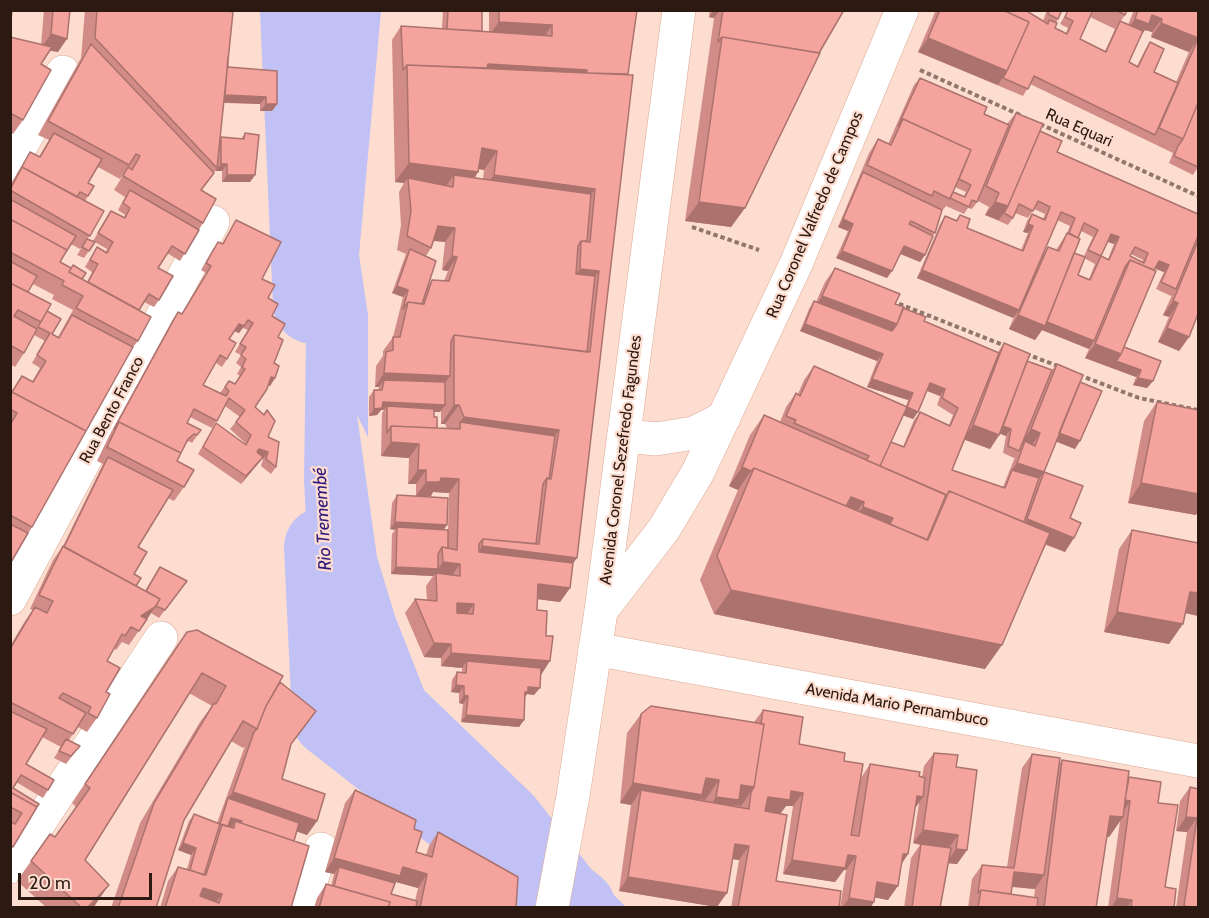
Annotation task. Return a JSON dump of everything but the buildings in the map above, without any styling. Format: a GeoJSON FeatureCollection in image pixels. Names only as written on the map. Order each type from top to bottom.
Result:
{"type":"FeatureCollection","features":[{"type":"Feature","properties":{"kind":"street","name":"Avenida Coronel Sezefredo Fagundes"},"geometry":{"type":"LineString","coordinates":[[552,908],[573,796],[601,611],[679,10]]}},
{"type":"Feature","properties":{"kind":"street","name":"Rua Coronel Valfredo de Campos"},"geometry":{"type":"LineString","coordinates":[[601,611],[664,530],[698,472],[796,264],[902,10]]}},
{"type":"Feature","properties":{"kind":"street"},"geometry":{"type":"LineString","coordinates":[[10,165],[63,72]]}},
{"type":"Feature","properties":{"kind":"street","name":"Rua Bento Franco"},"geometry":{"type":"LineString","coordinates":[[10,598],[213,222]]}},
{"type":"Feature","properties":{"kind":"street"},"geometry":{"type":"LineString","coordinates":[[624,436],[656,439],[694,433],[724,418]]}},
{"type":"Feature","properties":{"kind":"street"},"geometry":{"type":"LineString","coordinates":[[10,867],[161,638]]}},
{"type":"Feature","properties":{"kind":"street","name":"Avenida Mario Pernambuco"},"geometry":{"type":"LineString","coordinates":[[595,650],[1198,761]]}},
{"type":"Feature","properties":{"kind":"street"},"geometry":{"type":"LineString","coordinates":[[303,908],[321,849]]}},
{"type":"Feature","properties":{"kind":"path","name":"Rua Equari"},"geometry":{"type":"LineString","coordinates":[[884,54],[1026,118]]}},
{"type":"Feature","properties":{"kind":"path","name":"Rua Equari"},"geometry":{"type":"LineString","coordinates":[[1037,123],[1198,196]]}},
{"type":"Feature","properties":{"kind":"path"},"geometry":{"type":"LineString","coordinates":[[724,238],[796,264]]}},
{"type":"Feature","properties":{"kind":"path"},"geometry":{"type":"LineString","coordinates":[[885,298],[1062,368]]}},
{"type":"Feature","properties":{"kind":"path"},"geometry":{"type":"LineString","coordinates":[[1073,372],[1139,398],[1198,410]]}},
{"type":"Feature","properties":{"kind":"water"},"geometry":{"type":"Polygon","coordinates":[[[304,11],[381,11],[359,255],[368,315],[368,437],[357,415],[377,557],[395,616],[424,690],[534,796],[603,884],[626,907],[538,907],[446,811],[371,723],[342,684],[325,648],[309,576],[304,481],[310,53],[304,11]]]}},
{"type":"Feature","properties":{"kind":"waterway","name":"Rio Tremembé"},"geometry":{"type":"LineString","coordinates":[[300,10],[313,304]]}},
{"type":"Feature","properties":{"kind":"waterway","name":"Rio Tremembé"},"geometry":{"type":"LineString","coordinates":[[324,547],[332,718],[576,908]]}}]}
